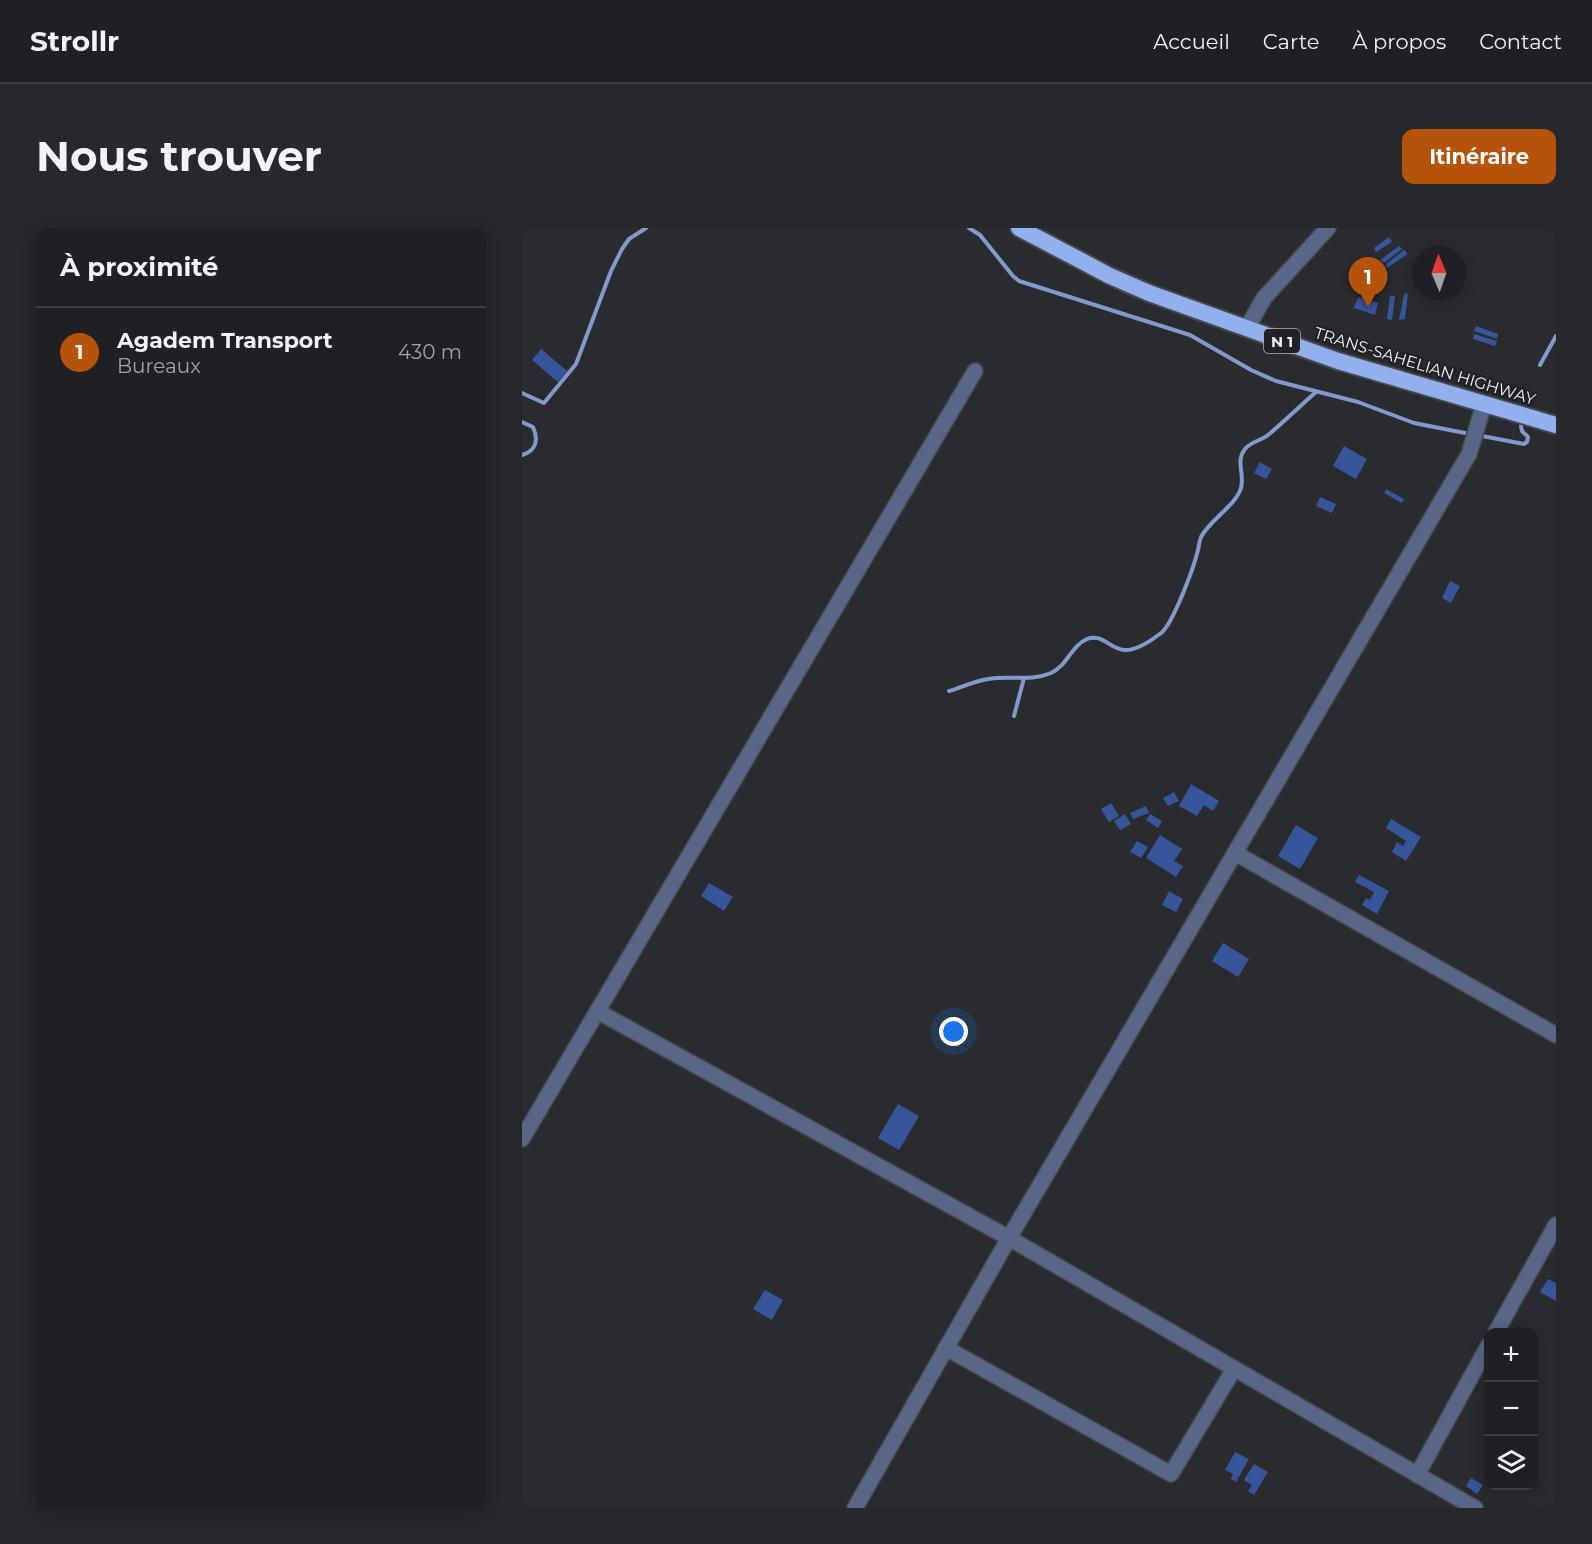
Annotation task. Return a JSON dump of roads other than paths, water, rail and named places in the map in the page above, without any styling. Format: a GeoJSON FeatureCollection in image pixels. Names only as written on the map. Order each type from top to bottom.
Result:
{"type":"FeatureCollection","features":[{"type":"Feature","properties":{"kind":"highway","name":"TRANS-SAHELIAN HIGHWAY"},"geometry":{"type":"LineString","coordinates":[[1019,228],[1110,276],[1149,293],[1338,361],[1556,424]]}},
{"type":"Feature","properties":{"kind":"street"},"geometry":{"type":"LineString","coordinates":[[1246,328],[1264,298],[1328,228]]}},
{"type":"Feature","properties":{"kind":"street"},"geometry":{"type":"LineString","coordinates":[[522,1139],[975,371]]}},
{"type":"Feature","properties":{"kind":"street"},"geometry":{"type":"LineString","coordinates":[[855,1508],[1008,1238],[1469,454],[1484,404]]}},
{"type":"Feature","properties":{"kind":"street"},"geometry":{"type":"LineString","coordinates":[[1235,852],[1556,1035]]}},
{"type":"Feature","properties":{"kind":"street"},"geometry":{"type":"LineString","coordinates":[[597,1011],[1008,1238],[1475,1508]]}},
{"type":"Feature","properties":{"kind":"street"},"geometry":{"type":"LineString","coordinates":[[1498,1328],[1556,1225]]}},
{"type":"Feature","properties":{"kind":"street"},"geometry":{"type":"LineString","coordinates":[[946,1348],[1171,1474],[1234,1369]]}},
{"type":"Feature","properties":{"kind":"street"},"geometry":{"type":"LineString","coordinates":[[1417,1474],[1484,1353]]}},
{"type":"Feature","properties":{"kind":"waterway"},"geometry":{"type":"LineString","coordinates":[[522,393],[544,403],[576,364],[611,271],[622,249],[629,239],[646,228]]}},
{"type":"Feature","properties":{"kind":"waterway"},"geometry":{"type":"LineString","coordinates":[[969,228],[980,235],[1019,281],[1190,335],[1251,370],[1276,381],[1358,402],[1414,423],[1470,434]]}},
{"type":"Feature","properties":{"kind":"waterway"},"geometry":{"type":"LineString","coordinates":[[1540,365],[1556,336]]}},
{"type":"Feature","properties":{"kind":"waterway"},"geometry":{"type":"LineString","coordinates":[[949,691],[988,679],[1028,678],[1051,673],[1087,639],[1097,638],[1119,649],[1129,650],[1161,633],[1171,619],[1182,594],[1196,558],[1201,537],[1234,500],[1241,488],[1240,463],[1245,449],[1268,435],[1316,392]]}},
{"type":"Feature","properties":{"kind":"waterway"},"geometry":{"type":"LineString","coordinates":[[522,422],[533,427],[536,436],[533,448],[522,455]]}},
{"type":"Feature","properties":{"kind":"waterway"},"geometry":{"type":"LineString","coordinates":[[1477,435],[1524,444],[1528,437],[1522,431],[1521,426]]}},
{"type":"Feature","properties":{"kind":"waterway"},"geometry":{"type":"LineString","coordinates":[[1014,716],[1024,678]]}},
{"type":"Feature","properties":{"kind":"place","name":"Agadem Transport"},"geometry":{"type":"Point","coordinates":[1368,307]}}]}
